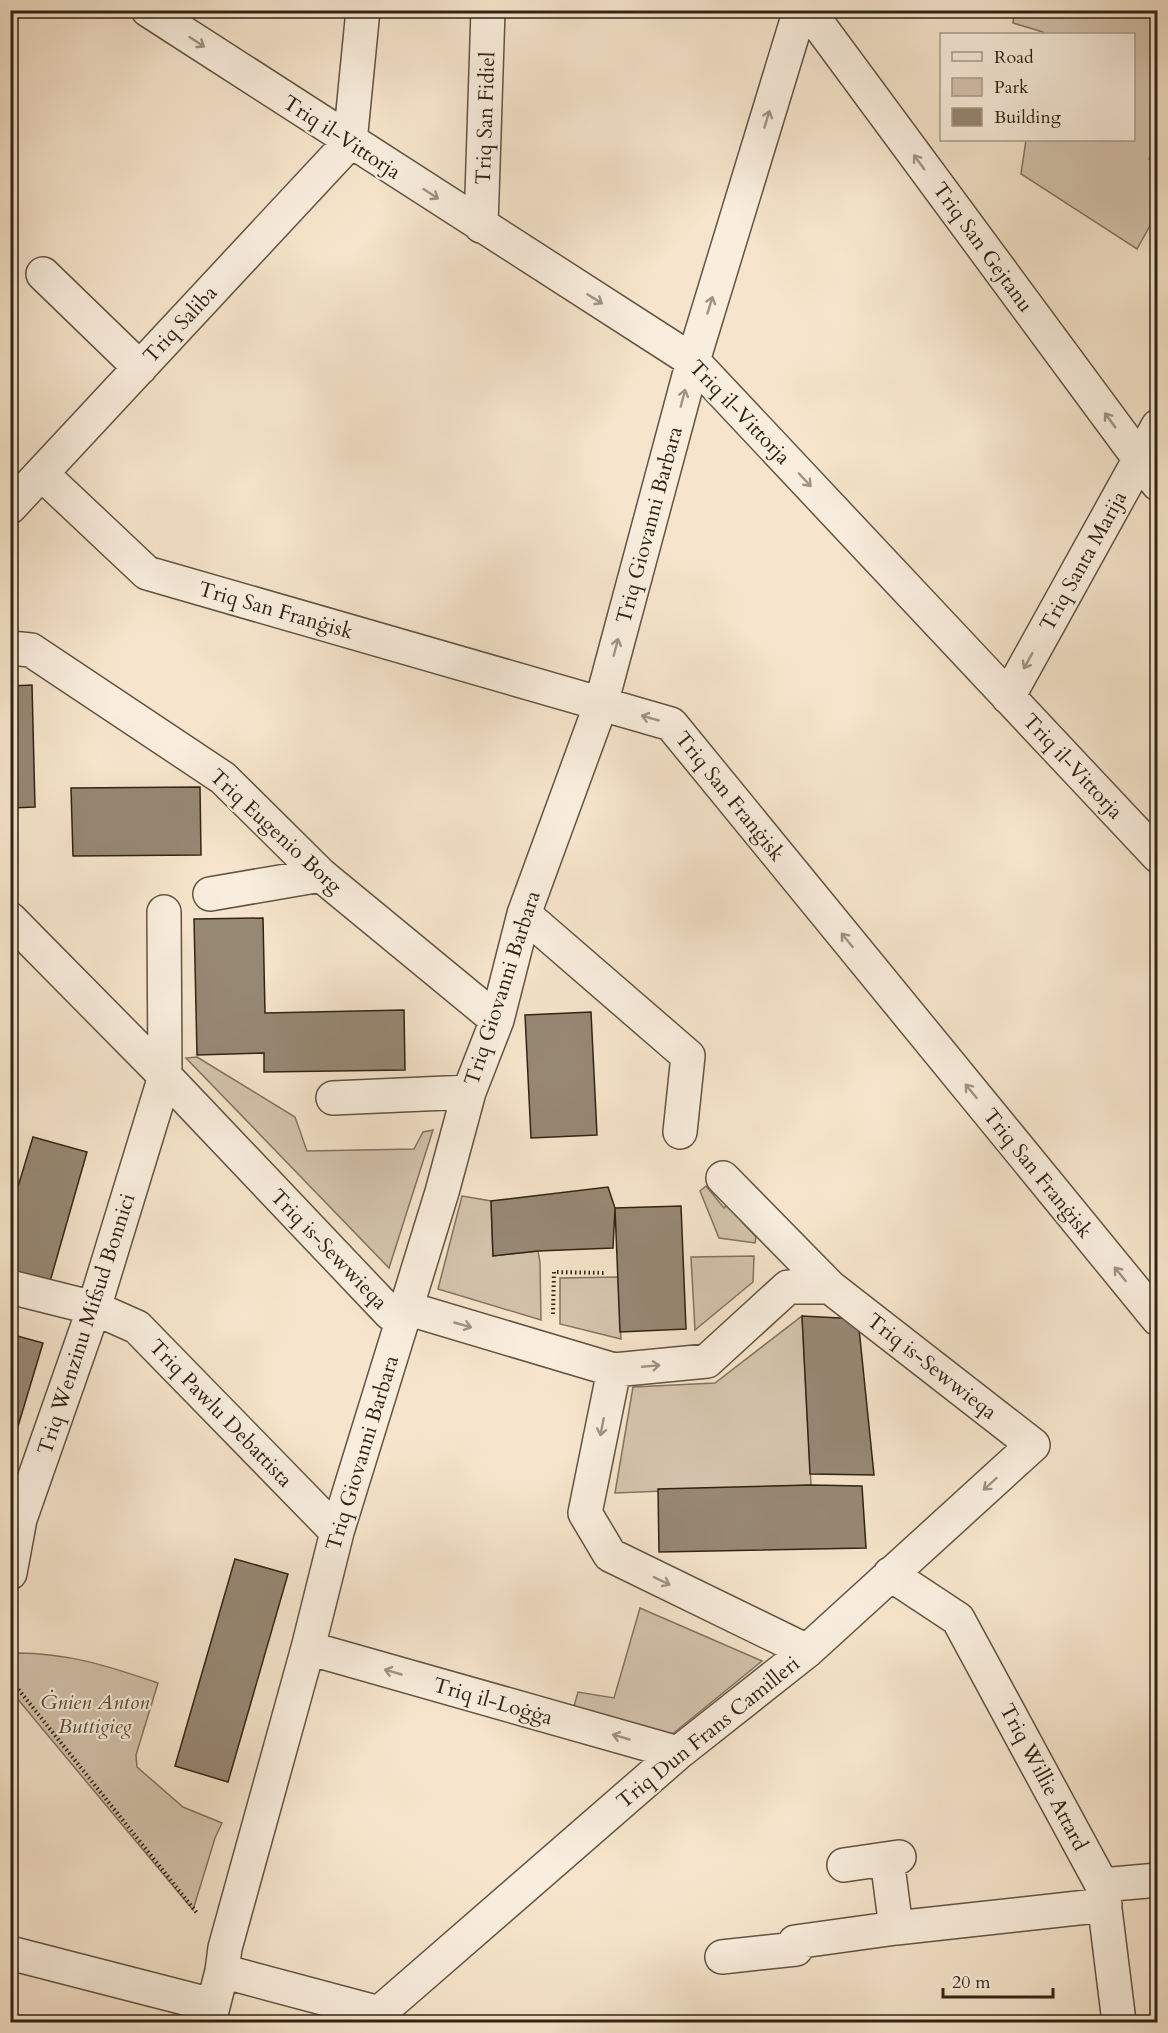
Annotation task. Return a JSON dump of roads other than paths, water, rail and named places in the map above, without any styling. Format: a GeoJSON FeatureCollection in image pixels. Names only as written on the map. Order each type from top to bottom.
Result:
{"type":"FeatureCollection","features":[{"type":"Feature","properties":{"kind":"street","name":"Triq il-Vittorja"},"geometry":{"type":"LineString","coordinates":[[148,10],[693,361],[1158,856]]}},
{"type":"Feature","properties":{"kind":"street"},"geometry":{"type":"LineString","coordinates":[[350,142],[363,10]]}},
{"type":"Feature","properties":{"kind":"street","name":"Triq San Fidiel"},"geometry":{"type":"LineString","coordinates":[[481,226],[488,10]]}},
{"type":"Feature","properties":{"kind":"street","name":"Triq Giovanni Barbara"},"geometry":{"type":"LineString","coordinates":[[211,2014],[223,1959],[308,1648],[337,1532],[442,1192],[469,1092],[497,1020],[524,914],[601,704],[693,361],[800,10]]}},
{"type":"Feature","properties":{"kind":"street","name":"Triq San Gejtanu"},"geometry":{"type":"LineString","coordinates":[[808,10],[1148,471]]}},
{"type":"Feature","properties":{"kind":"street","name":"Triq Saliba"},"geometry":{"type":"LineString","coordinates":[[10,507],[350,142]]}},
{"type":"Feature","properties":{"kind":"street"},"geometry":{"type":"LineString","coordinates":[[43,274],[140,368]]}},
{"type":"Feature","properties":{"kind":"street","name":"Triq Santa Marija"},"geometry":{"type":"LineString","coordinates":[[1008,697],[1148,471],[1158,426]]}},
{"type":"Feature","properties":{"kind":"street","name":"Triq San Franġisk"},"geometry":{"type":"LineString","coordinates":[[42,474],[147,573],[671,724],[1158,1319]]}},
{"type":"Feature","properties":{"kind":"street","name":"Triq Eugenio Borg"},"geometry":{"type":"LineString","coordinates":[[10,648],[31,650],[223,778],[321,875],[497,1020]]}},
{"type":"Feature","properties":{"kind":"street"},"geometry":{"type":"LineString","coordinates":[[210,894],[321,875]]}},
{"type":"Feature","properties":{"kind":"street","name":"Triq Wenzinu Mifsud Bonnici"},"geometry":{"type":"LineString","coordinates":[[10,1573],[15,1518],[94,1308],[165,1076],[164,912]]}},
{"type":"Feature","properties":{"kind":"street"},"geometry":{"type":"LineString","coordinates":[[524,914],[688,1056],[680,1132]]}},
{"type":"Feature","properties":{"kind":"street","name":"Triq is-Sewwieqa"},"geometry":{"type":"LineString","coordinates":[[10,919],[165,1076],[390,1313],[406,1308],[614,1370],[706,1361],[788,1287],[830,1287]]}},
{"type":"Feature","properties":{"kind":"street"},"geometry":{"type":"LineString","coordinates":[[333,1098],[469,1092]]}},
{"type":"Feature","properties":{"kind":"street","name":"Triq is-Sewwieqa"},"geometry":{"type":"LineString","coordinates":[[723,1178],[830,1287],[1033,1445]]}},
{"type":"Feature","properties":{"kind":"street","name":"Triq Pawlu Debattista"},"geometry":{"type":"LineString","coordinates":[[10,1287],[94,1308],[137,1327],[337,1532]]}},
{"type":"Feature","properties":{"kind":"street"},"geometry":{"type":"LineString","coordinates":[[614,1370],[585,1513],[610,1555],[807,1651]]}},
{"type":"Feature","properties":{"kind":"street","name":"Triq Dun Frans Camilleri"},"geometry":{"type":"LineString","coordinates":[[379,2018],[678,1754],[807,1651],[1033,1445]]}},
{"type":"Feature","properties":{"kind":"street","name":"Triq Willie Attard"},"geometry":{"type":"LineString","coordinates":[[891,1574],[958,1619],[1104,1895],[1119,2022]]}},
{"type":"Feature","properties":{"kind":"street","name":"Triq il-Loġġa"},"geometry":{"type":"LineString","coordinates":[[308,1648],[678,1754]]}},
{"type":"Feature","properties":{"kind":"street"},"geometry":{"type":"LineString","coordinates":[[844,1865],[893,1858],[896,1928]]}},
{"type":"Feature","properties":{"kind":"street"},"geometry":{"type":"LineString","coordinates":[[722,1957],[796,1949],[795,1942],[1104,1895],[1158,1880]]}},
{"type":"Feature","properties":{"kind":"street"},"geometry":{"type":"LineString","coordinates":[[10,1953],[211,2014]]}},
{"type":"Feature","properties":{"kind":"street"},"geometry":{"type":"LineString","coordinates":[[223,1959],[379,2018]]}},
{"type":"Feature","properties":{"kind":"park label","name":"Ġnien Anton Buttigieg"},"geometry":{"type":"Point","coordinates":[95,1714]}}]}
